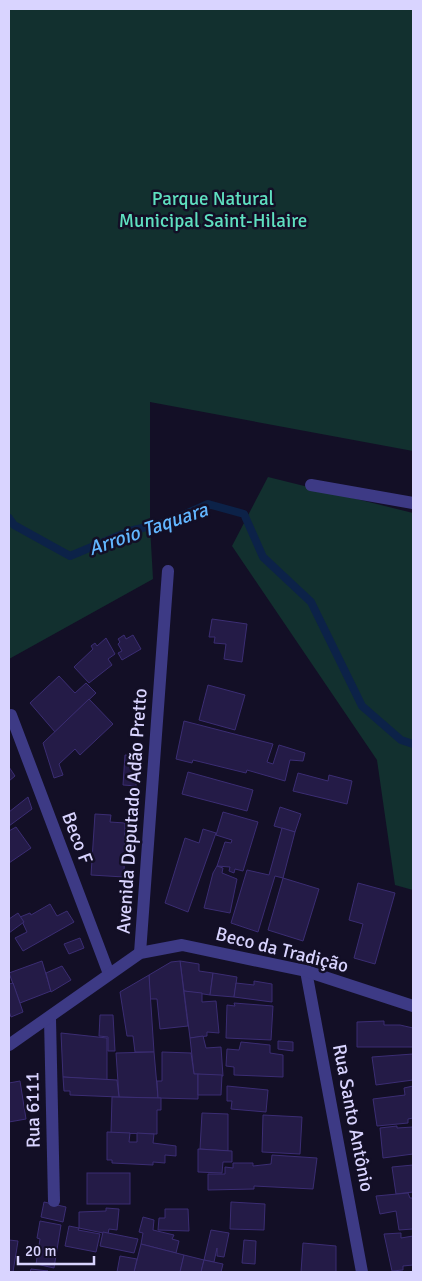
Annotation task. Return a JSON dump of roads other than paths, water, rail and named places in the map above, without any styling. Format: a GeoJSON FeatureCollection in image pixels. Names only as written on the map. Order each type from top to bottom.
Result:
{"type":"FeatureCollection","features":[{"type":"Feature","properties":{"kind":"street"},"geometry":{"type":"LineString","coordinates":[[310,485],[413,503]]}},
{"type":"Feature","properties":{"kind":"street","name":"Avenida Deputado Adão Pretto"},"geometry":{"type":"LineString","coordinates":[[9,1045],[140,953],[168,571]]}},
{"type":"Feature","properties":{"kind":"street","name":"Beco F"},"geometry":{"type":"LineString","coordinates":[[11,715],[109,974]]}},
{"type":"Feature","properties":{"kind":"street","name":"Beco da Tradição"},"geometry":{"type":"LineString","coordinates":[[140,953],[182,945],[306,971],[413,1006]]}},
{"type":"Feature","properties":{"kind":"street","name":"Rua Santo Antônio"},"geometry":{"type":"LineString","coordinates":[[306,971],[362,1272]]}},
{"type":"Feature","properties":{"kind":"street","name":"Rua 6111"},"geometry":{"type":"LineString","coordinates":[[50,1018],[54,1201]]}},
{"type":"Feature","properties":{"kind":"waterway","name":"Arroio Taquara"},"geometry":{"type":"LineString","coordinates":[[9,518],[14,525],[70,556],[130,531],[167,522],[208,504],[244,514],[263,557],[311,602],[362,706],[401,740],[413,744]]}},
{"type":"Feature","properties":{"kind":"park label","name":"Parque Natural Municipal Saint-Hilaire"},"geometry":{"type":"Point","coordinates":[213,210]}}]}
